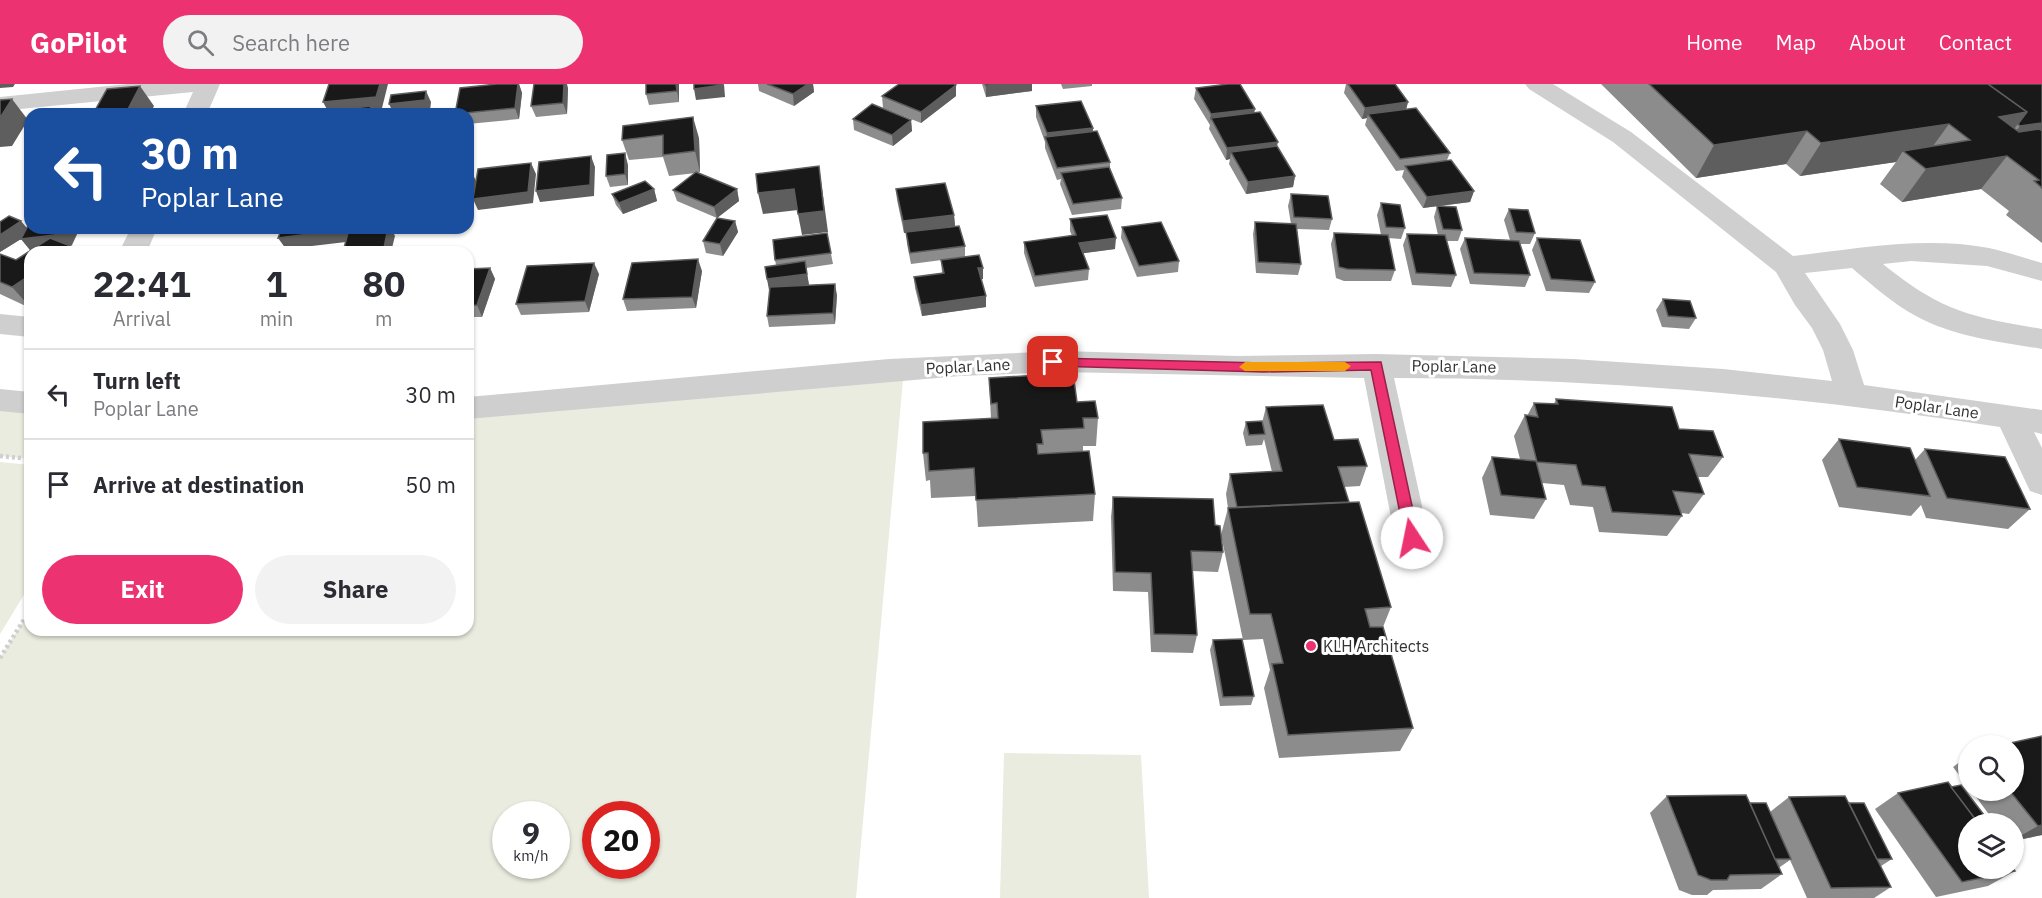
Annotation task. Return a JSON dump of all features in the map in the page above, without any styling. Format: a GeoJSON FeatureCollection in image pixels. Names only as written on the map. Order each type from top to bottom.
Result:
{"type":"FeatureCollection","features":[{"type":"Feature","properties":{"kind":"street"},"geometry":{"type":"LineString","coordinates":[[0,104],[198,84]]}},
{"type":"Feature","properties":{"kind":"street"},"geometry":{"type":"LineString","coordinates":[[198,108],[208,84]]}},
{"type":"Feature","properties":{"kind":"street"},"geometry":{"type":"LineString","coordinates":[[1537,84],[1622,137],[1787,266],[1805,298],[1825,324],[1834,342],[1852,396]]}},
{"type":"Feature","properties":{"kind":"street"},"geometry":{"type":"LineString","coordinates":[[1787,266],[1856,256],[1911,252],[1988,257],[2042,272]]}},
{"type":"Feature","properties":{"kind":"street"},"geometry":{"type":"LineString","coordinates":[[1856,256],[1898,291],[1927,309],[1979,327],[2042,339]]}},
{"type":"Feature","properties":{"kind":"street"},"geometry":{"type":"LineString","coordinates":[[0,324],[24,326]]}},
{"type":"Feature","properties":{"kind":"street","name":"Poplar Lane"},"geometry":{"type":"LineString","coordinates":[[474,407],[1000,363],[1092,362],[1264,367],[1376,365],[1617,372],[1728,381],[2042,422]]}},
{"type":"Feature","properties":{"kind":"street"},"geometry":{"type":"LineString","coordinates":[[1376,365],[1412,538]]}},
{"type":"Feature","properties":{"kind":"street"},"geometry":{"type":"LineString","coordinates":[[2011,417],[2042,482]]}},
{"type":"Feature","properties":{"kind":"path"},"geometry":{"type":"LineString","coordinates":[[0,456],[24,458]]}},
{"type":"Feature","properties":{"kind":"path"},"geometry":{"type":"LineString","coordinates":[[0,658],[24,620]]}},
{"type":"Feature","properties":{"kind":"shaded area"},"geometry":{"type":"Polygon","coordinates":[[[904,369],[856,898],[0,898],[0,658],[24,620],[24,636],[474,636],[474,407],[904,369]]]}},
{"type":"Feature","properties":{"kind":"shaded area"},"geometry":{"type":"Polygon","coordinates":[[[0,400],[24,402],[24,458],[0,456],[0,400]]]}},
{"type":"Feature","properties":{"kind":"shaded area"},"geometry":{"type":"Polygon","coordinates":[[[0,462],[24,464],[24,595],[0,634],[0,462]]]}},
{"type":"Feature","properties":{"kind":"shaded area"},"geometry":{"type":"Polygon","coordinates":[[[1004,753],[1141,755],[1149,898],[1000,898],[1004,753]]]}},
{"type":"Feature","properties":{"kind":"building"},"geometry":{"type":"Polygon","coordinates":[[[329,84],[380,84],[376,97],[323,102],[329,84]]]}},
{"type":"Feature","properties":{"kind":"building"},"geometry":{"type":"Polygon","coordinates":[[[518,84],[515,108],[474,112],[474,108],[456,108],[460,88],[518,84]]]}},
{"type":"Feature","properties":{"kind":"building"},"geometry":{"type":"Polygon","coordinates":[[[534,84],[564,84],[563,103],[531,106],[534,84]]]}},
{"type":"Feature","properties":{"kind":"building"},"geometry":{"type":"Polygon","coordinates":[[[646,84],[676,84],[677,91],[646,94],[646,84]]]}},
{"type":"Feature","properties":{"kind":"building"},"geometry":{"type":"Polygon","coordinates":[[[694,84],[722,84],[722,85],[694,89],[694,84]]]}},
{"type":"Feature","properties":{"kind":"building"},"geometry":{"type":"Polygon","coordinates":[[[767,84],[808,84],[793,94],[767,84]]]}},
{"type":"Feature","properties":{"kind":"building"},"geometry":{"type":"Polygon","coordinates":[[[899,84],[956,85],[921,112],[882,96],[899,84]]]}},
{"type":"Feature","properties":{"kind":"building"},"geometry":{"type":"Polygon","coordinates":[[[1240,84],[1255,109],[1211,114],[1196,88],[1240,84]]]}},
{"type":"Feature","properties":{"kind":"building"},"geometry":{"type":"Polygon","coordinates":[[[1348,84],[1395,84],[1408,102],[1365,108],[1348,84]]]}},
{"type":"Feature","properties":{"kind":"building"},"geometry":{"type":"Polygon","coordinates":[[[1649,84],[1988,84],[2027,112],[1999,117],[2019,132],[2039,129],[2042,131],[2042,188],[2034,181],[2039,180],[2007,156],[1926,169],[1903,151],[1970,140],[1949,124],[1821,143],[1807,131],[1714,145],[1649,84]]]}},
{"type":"Feature","properties":{"kind":"building"},"geometry":{"type":"Polygon","coordinates":[[[1988,84],[2042,84],[2042,123],[2020,126],[2018,124],[2027,112],[1988,84]]]}},
{"type":"Feature","properties":{"kind":"building"},"geometry":{"type":"Polygon","coordinates":[[[140,86],[129,108],[96,108],[107,89],[140,86]]]}},
{"type":"Feature","properties":{"kind":"building"},"geometry":{"type":"Polygon","coordinates":[[[426,91],[425,100],[389,104],[391,95],[426,91]]]}},
{"type":"Feature","properties":{"kind":"building"},"geometry":{"type":"Polygon","coordinates":[[[12,99],[0,118],[0,100],[12,99]]]}},
{"type":"Feature","properties":{"kind":"building"},"geometry":{"type":"Polygon","coordinates":[[[1081,101],[1093,128],[1047,133],[1036,106],[1081,101]]]}},
{"type":"Feature","properties":{"kind":"building"},"geometry":{"type":"Polygon","coordinates":[[[872,104],[911,120],[892,135],[853,119],[872,104]]]}},
{"type":"Feature","properties":{"kind":"building"},"geometry":{"type":"Polygon","coordinates":[[[1416,108],[1450,153],[1400,159],[1368,114],[1416,108]]]}},
{"type":"Feature","properties":{"kind":"building"},"geometry":{"type":"Polygon","coordinates":[[[1260,112],[1278,142],[1227,148],[1211,118],[1260,112]]]}},
{"type":"Feature","properties":{"kind":"building"},"geometry":{"type":"Polygon","coordinates":[[[693,117],[695,151],[663,155],[663,135],[622,140],[623,126],[693,117]]]}},
{"type":"Feature","properties":{"kind":"building"},"geometry":{"type":"Polygon","coordinates":[[[1097,131],[1110,162],[1057,168],[1045,137],[1097,131]]]}},
{"type":"Feature","properties":{"kind":"building"},"geometry":{"type":"Polygon","coordinates":[[[1277,146],[1295,176],[1248,182],[1231,152],[1277,146]]]}},
{"type":"Feature","properties":{"kind":"building"},"geometry":{"type":"Polygon","coordinates":[[[625,153],[625,174],[606,176],[607,155],[625,153]]]}},
{"type":"Feature","properties":{"kind":"building"},"geometry":{"type":"Polygon","coordinates":[[[591,156],[590,185],[536,191],[539,162],[591,156]]]}},
{"type":"Feature","properties":{"kind":"building"},"geometry":{"type":"Polygon","coordinates":[[[1451,160],[1474,191],[1427,197],[1405,166],[1451,160]]]}},
{"type":"Feature","properties":{"kind":"building"},"geometry":{"type":"Polygon","coordinates":[[[531,163],[528,192],[474,199],[478,169],[531,163]]]}},
{"type":"Feature","properties":{"kind":"building"},"geometry":{"type":"Polygon","coordinates":[[[819,166],[824,211],[798,214],[794,189],[758,193],[756,174],[819,166]]]}},
{"type":"Feature","properties":{"kind":"building"},"geometry":{"type":"Polygon","coordinates":[[[1109,167],[1122,198],[1073,204],[1061,173],[1109,167]]]}},
{"type":"Feature","properties":{"kind":"building"},"geometry":{"type":"Polygon","coordinates":[[[696,172],[737,189],[714,207],[673,190],[696,172]]]}},
{"type":"Feature","properties":{"kind":"building"},"geometry":{"type":"Polygon","coordinates":[[[645,181],[654,189],[619,203],[612,194],[645,181]]]}},
{"type":"Feature","properties":{"kind":"building"},"geometry":{"type":"Polygon","coordinates":[[[945,183],[954,215],[903,221],[896,189],[945,183]]]}},
{"type":"Feature","properties":{"kind":"building"},"geometry":{"type":"Polygon","coordinates":[[[1291,194],[1328,196],[1332,219],[1294,217],[1291,194]]]}},
{"type":"Feature","properties":{"kind":"building"},"geometry":{"type":"Polygon","coordinates":[[[1381,203],[1400,205],[1405,228],[1386,227],[1381,203]]]}},
{"type":"Feature","properties":{"kind":"building"},"geometry":{"type":"Polygon","coordinates":[[[1437,206],[1456,207],[1462,230],[1443,229],[1437,206]]]}},
{"type":"Feature","properties":{"kind":"building"},"geometry":{"type":"Polygon","coordinates":[[[1509,209],[1528,210],[1535,233],[1516,232],[1509,209]]]}},
{"type":"Feature","properties":{"kind":"building"},"geometry":{"type":"Polygon","coordinates":[[[1107,215],[1116,238],[1079,243],[1089,269],[1035,276],[1024,242],[1076,235],[1070,219],[1107,215]]]}},
{"type":"Feature","properties":{"kind":"building"},"geometry":{"type":"Polygon","coordinates":[[[9,216],[21,221],[0,235],[0,222],[9,216]]]}},
{"type":"Feature","properties":{"kind":"building"},"geometry":{"type":"Polygon","coordinates":[[[717,218],[735,221],[720,244],[703,241],[717,218]]]}},
{"type":"Feature","properties":{"kind":"building"},"geometry":{"type":"Polygon","coordinates":[[[1161,222],[1179,261],[1139,266],[1122,227],[1161,222]]]}},
{"type":"Feature","properties":{"kind":"building"},"geometry":{"type":"Polygon","coordinates":[[[1255,222],[1296,224],[1301,264],[1258,262],[1255,222]]]}},
{"type":"Feature","properties":{"kind":"building"},"geometry":{"type":"Polygon","coordinates":[[[959,226],[965,246],[910,253],[906,232],[959,226]]]}},
{"type":"Feature","properties":{"kind":"building"},"geometry":{"type":"Polygon","coordinates":[[[24,233],[62,234],[21,239],[24,233]]]}},
{"type":"Feature","properties":{"kind":"building"},"geometry":{"type":"Polygon","coordinates":[[[827,233],[831,253],[775,260],[773,240],[827,233]]]}},
{"type":"Feature","properties":{"kind":"building"},"geometry":{"type":"Polygon","coordinates":[[[1334,233],[1388,235],[1395,270],[1339,267],[1334,233]]]}},
{"type":"Feature","properties":{"kind":"building"},"geometry":{"type":"Polygon","coordinates":[[[280,234],[309,234],[278,238],[280,234]]]}},
{"type":"Feature","properties":{"kind":"building"},"geometry":{"type":"Polygon","coordinates":[[[348,234],[387,234],[384,246],[345,246],[348,234]]]}},
{"type":"Feature","properties":{"kind":"building"},"geometry":{"type":"Polygon","coordinates":[[[1407,234],[1445,235],[1456,275],[1416,273],[1407,234]]]}},
{"type":"Feature","properties":{"kind":"building"},"geometry":{"type":"Polygon","coordinates":[[[50,238],[70,246],[38,246],[50,238]]]}},
{"type":"Feature","properties":{"kind":"building"},"geometry":{"type":"Polygon","coordinates":[[[1465,238],[1519,241],[1530,275],[1474,273],[1465,238]]]}},
{"type":"Feature","properties":{"kind":"building"},"geometry":{"type":"Polygon","coordinates":[[[1537,238],[1580,240],[1595,282],[1551,279],[1537,238]]]}},
{"type":"Feature","properties":{"kind":"building"},"geometry":{"type":"Polygon","coordinates":[[[0,254],[16,260],[24,255],[24,279],[12,287],[0,282],[0,254]]]}},
{"type":"Feature","properties":{"kind":"building"},"geometry":{"type":"Polygon","coordinates":[[[979,255],[983,268],[978,268],[986,296],[921,305],[914,277],[944,273],[941,260],[979,255]]]}},
{"type":"Feature","properties":{"kind":"building"},"geometry":{"type":"Polygon","coordinates":[[[698,259],[692,297],[623,299],[632,263],[698,259]]]}},
{"type":"Feature","properties":{"kind":"building"},"geometry":{"type":"Polygon","coordinates":[[[805,261],[807,274],[767,279],[765,267],[805,261]]]}},
{"type":"Feature","properties":{"kind":"building"},"geometry":{"type":"Polygon","coordinates":[[[594,263],[585,301],[516,304],[527,266],[594,263]]]}},
{"type":"Feature","properties":{"kind":"building"},"geometry":{"type":"Polygon","coordinates":[[[490,268],[477,305],[474,305],[474,269],[490,268]]]}},
{"type":"Feature","properties":{"kind":"building"},"geometry":{"type":"Polygon","coordinates":[[[835,284],[833,313],[767,316],[770,287],[835,284]]]}},
{"type":"Feature","properties":{"kind":"building"},"geometry":{"type":"Polygon","coordinates":[[[1663,299],[1690,301],[1696,318],[1668,316],[1663,299]]]}},
{"type":"Feature","properties":{"kind":"building"},"geometry":{"type":"Polygon","coordinates":[[[1073,373],[1077,402],[1095,401],[1098,418],[1083,418],[1084,428],[1041,430],[1043,444],[1037,444],[1038,454],[1089,451],[1095,494],[976,500],[974,468],[929,471],[928,453],[923,453],[923,422],[998,418],[997,403],[991,404],[989,378],[1073,373]]]}},
{"type":"Feature","properties":{"kind":"building"},"geometry":{"type":"Polygon","coordinates":[[[1556,399],[1672,407],[1679,429],[1713,431],[1723,457],[1689,454],[1704,494],[1673,491],[1682,516],[1612,512],[1605,487],[1582,485],[1576,465],[1537,462],[1525,415],[1538,417],[1534,403],[1558,404],[1556,399]]]}},
{"type":"Feature","properties":{"kind":"building"},"geometry":{"type":"Polygon","coordinates":[[[1323,405],[1334,440],[1358,439],[1367,466],[1338,467],[1349,502],[1237,507],[1230,474],[1282,471],[1266,407],[1323,405]]]}},
{"type":"Feature","properties":{"kind":"building"},"geometry":{"type":"Polygon","coordinates":[[[1262,421],[1265,434],[1249,435],[1246,422],[1262,421]]]}},
{"type":"Feature","properties":{"kind":"building"},"geometry":{"type":"Polygon","coordinates":[[[1839,439],[1910,448],[1930,496],[1857,487],[1839,439]]]}},
{"type":"Feature","properties":{"kind":"building"},"geometry":{"type":"Polygon","coordinates":[[[1925,449],[2005,457],[2030,509],[1947,498],[1925,449]]]}},
{"type":"Feature","properties":{"kind":"building"},"geometry":{"type":"Polygon","coordinates":[[[1492,457],[1536,461],[1546,499],[1501,495],[1492,457]]]}},
{"type":"Feature","properties":{"kind":"building"},"geometry":{"type":"Polygon","coordinates":[[[1113,497],[1213,499],[1215,525],[1220,526],[1223,552],[1191,551],[1197,635],[1154,634],[1151,573],[1115,572],[1113,497]]]}},
{"type":"Feature","properties":{"kind":"building","name":"KLH Architects"},"geometry":{"type":"Polygon","coordinates":[[[1359,502],[1391,607],[1365,609],[1370,627],[1383,627],[1413,728],[1288,735],[1272,664],[1283,663],[1271,614],[1250,614],[1228,508],[1359,502]]]}},
{"type":"Feature","properties":{"kind":"building"},"geometry":{"type":"Polygon","coordinates":[[[1242,639],[1254,696],[1223,697],[1213,640],[1242,639]]]}},
{"type":"Feature","properties":{"kind":"building"},"geometry":{"type":"Polygon","coordinates":[[[2042,736],[2042,825],[2038,826],[2018,801],[2024,801],[2024,740],[2042,736]]]}},
{"type":"Feature","properties":{"kind":"building"},"geometry":{"type":"Polygon","coordinates":[[[1948,782],[1958,796],[1958,801],[1962,801],[1971,813],[1958,813],[1958,876],[1898,793],[1948,782]]]}},
{"type":"Feature","properties":{"kind":"building"},"geometry":{"type":"Polygon","coordinates":[[[1958,786],[1958,796],[1951,787],[1958,786]]]}},
{"type":"Feature","properties":{"kind":"building"},"geometry":{"type":"Polygon","coordinates":[[[1746,795],[1782,874],[1730,875],[1727,880],[1711,880],[1698,875],[1667,796],[1746,795]]]}},
{"type":"Feature","properties":{"kind":"building"},"geometry":{"type":"Polygon","coordinates":[[[1845,796],[1891,887],[1831,888],[1789,797],[1845,796]]]}},
{"type":"Feature","properties":{"kind":"building"},"geometry":{"type":"Polygon","coordinates":[[[1962,801],[1973,801],[1983,813],[1971,813],[1962,801]]]}},
{"type":"Feature","properties":{"kind":"building"},"geometry":{"type":"Polygon","coordinates":[[[1750,803],[1766,803],[1791,859],[1775,859],[1750,803]]]}},
{"type":"Feature","properties":{"kind":"building"},"geometry":{"type":"Polygon","coordinates":[[[1849,803],[1864,803],[1892,859],[1877,859],[1849,803]]]}},
{"type":"Feature","properties":{"kind":"building"},"geometry":{"type":"Polygon","coordinates":[[[1960,879],[1976,879],[1962,882],[1960,879]]]}},
{"type":"Feature","properties":{"kind":"slow traffic"},"geometry":{"type":"LineString","coordinates":[[1245,367],[1345,366]]}},
{"type":"Feature","properties":{"kind":"place","name":"KLH Architects"},"geometry":{"type":"Point","coordinates":[1311,646]}},
{"type":"Feature","properties":{"kind":"route"},"geometry":{"type":"LineString","coordinates":[[1053,362],[1264,367],[1376,365],[1412,538]]}}]}
